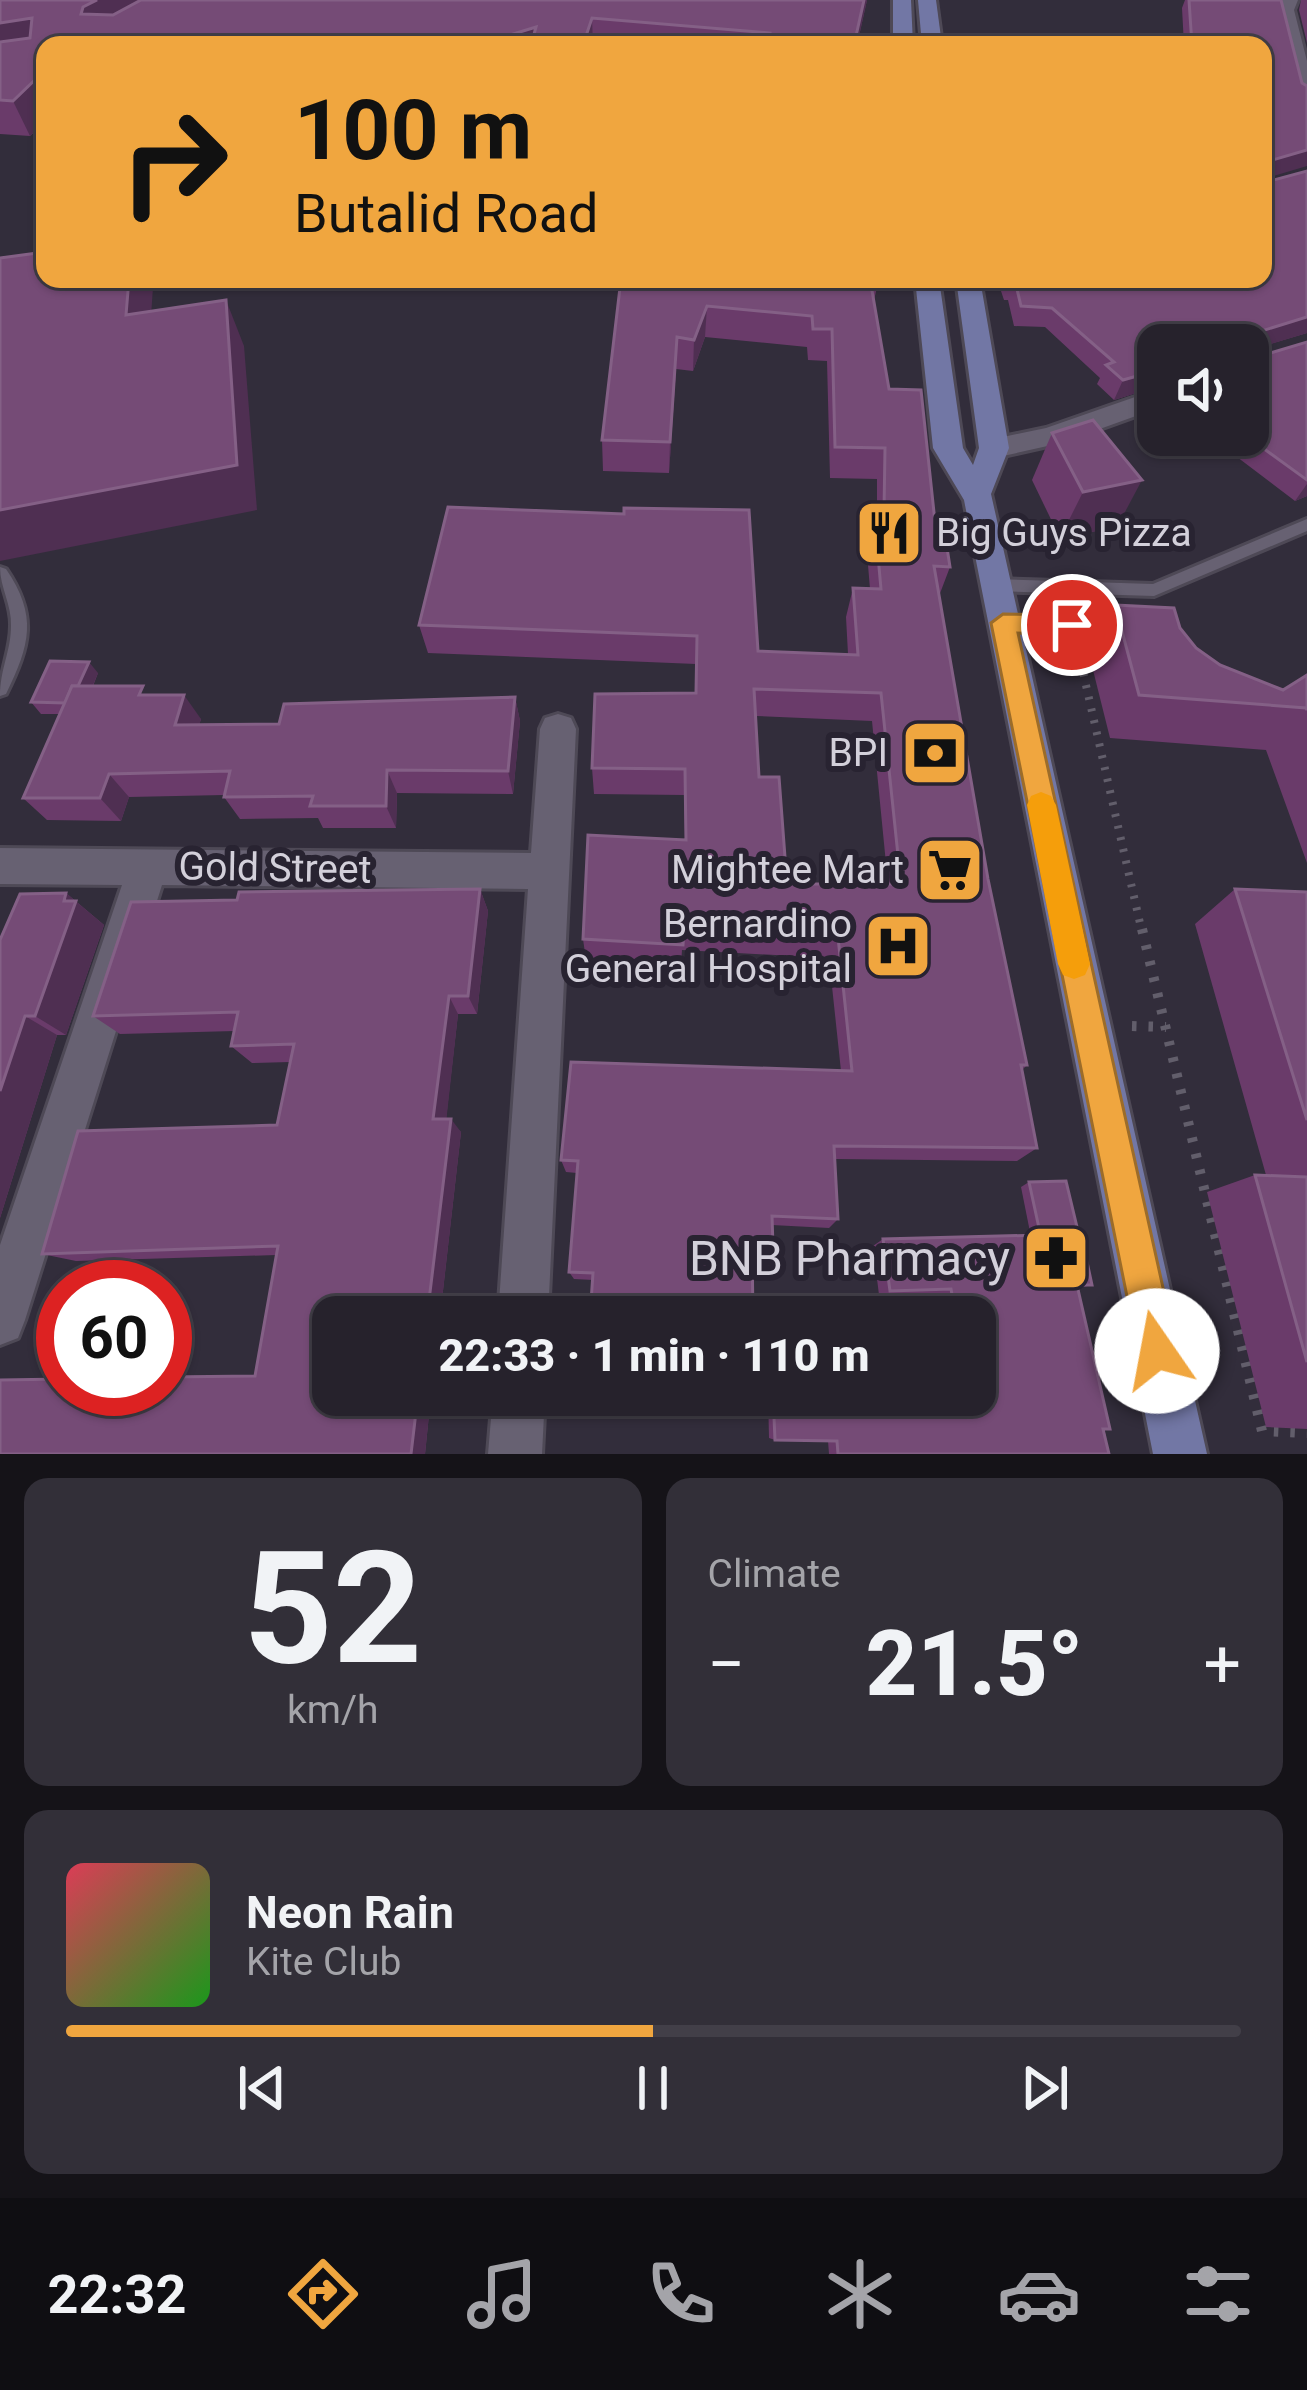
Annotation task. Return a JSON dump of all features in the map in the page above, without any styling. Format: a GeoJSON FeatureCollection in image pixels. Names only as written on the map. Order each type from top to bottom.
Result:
{"type":"FeatureCollection","features":[{"type":"Feature","properties":{"kind":"main road"},"geometry":{"type":"LineString","coordinates":[[902,0],[903,36]]}},
{"type":"Feature","properties":{"kind":"main road"},"geometry":{"type":"LineString","coordinates":[[927,0],[931,36]]}},
{"type":"Feature","properties":{"kind":"main road"},"geometry":{"type":"LineString","coordinates":[[928,288],[948,448],[977,492],[1180,1454]]}},
{"type":"Feature","properties":{"kind":"main road"},"geometry":{"type":"LineString","coordinates":[[969,288],[994,448],[977,492]]}},
{"type":"Feature","properties":{"kind":"street"},"geometry":{"type":"LineString","coordinates":[[1288,0],[1285,10],[1307,101]]}},
{"type":"Feature","properties":{"kind":"street"},"geometry":{"type":"LineString","coordinates":[[994,448],[1051,436],[1137,405]]}},
{"type":"Feature","properties":{"kind":"street"},"geometry":{"type":"LineString","coordinates":[[524,1296],[558,729]]}},
{"type":"Feature","properties":{"kind":"street","name":"Gold Street"},"geometry":{"type":"LineString","coordinates":[[0,866],[51,876],[148,866],[549,872]]}},
{"type":"Feature","properties":{"kind":"street"},"geometry":{"type":"LineString","coordinates":[[0,1320],[148,866]]}},
{"type":"Feature","properties":{"kind":"street"},"geometry":{"type":"LineString","coordinates":[[515,1454],[517,1416]]}},
{"type":"Feature","properties":{"kind":"lane"},"geometry":{"type":"LineString","coordinates":[[995,586],[1154,590],[1307,525]]}},
{"type":"Feature","properties":{"kind":"lane"},"geometry":{"type":"LineString","coordinates":[[0,573],[18,596],[20,648],[0,689]]}},
{"type":"Feature","properties":{"kind":"lane"},"geometry":{"type":"LineString","coordinates":[[1154,590],[1160,609]]}},
{"type":"Feature","properties":{"kind":"lane"},"geometry":{"type":"LineString","coordinates":[[1003,623],[1148,627]]}},
{"type":"Feature","properties":{"kind":"path"},"geometry":{"type":"LineString","coordinates":[[1072,625],[1196,1167],[1262,1431],[1307,1433]]}},
{"type":"Feature","properties":{"kind":"building"},"geometry":{"type":"Polygon","coordinates":[[[0,0],[97,0],[83,7],[81,14],[113,15],[141,0],[864,0],[856,36],[770,36],[592,18],[586,36],[534,36],[536,27],[507,36],[36,36],[36,79],[13,101],[0,100],[0,42],[30,38],[32,18],[0,23],[0,0]]]}},
{"type":"Feature","properties":{"kind":"building"},"geometry":{"type":"Polygon","coordinates":[[[1189,0],[1281,0],[1302,83],[1307,86],[1307,150],[1272,160],[1272,36],[1191,36],[1189,0]]]}},
{"type":"Feature","properties":{"kind":"building"},"geometry":{"type":"Polygon","coordinates":[[[1307,171],[1307,317],[1269,329],[1269,324],[1137,324],[1137,376],[1123,380],[1106,365],[1114,362],[1052,308],[1021,306],[1017,288],[1272,288],[1272,180],[1307,171]]]}},
{"type":"Feature","properties":{"kind":"building"},"geometry":{"type":"Polygon","coordinates":[[[36,253],[36,288],[128,288],[126,315],[226,300],[237,465],[0,510],[0,258],[36,253]]]}},
{"type":"Feature","properties":{"kind":"building"},"geometry":{"type":"Polygon","coordinates":[[[620,288],[872,288],[889,389],[921,390],[935,522],[943,522],[950,567],[934,566],[988,879],[1027,1065],[1021,1065],[1037,1148],[834,1146],[838,1219],[772,1216],[773,1246],[752,1245],[753,1296],[591,1296],[593,1273],[569,1272],[578,1161],[561,1160],[571,1062],[852,1071],[838,937],[684,928],[683,945],[583,939],[588,835],[686,840],[685,769],[592,768],[595,694],[696,693],[697,636],[419,625],[448,507],[624,514],[624,508],[749,510],[758,651],[858,655],[853,588],[881,589],[874,511],[884,511],[885,448],[835,447],[832,329],[813,329],[812,316],[707,306],[694,340],[677,337],[670,442],[602,440],[620,288]],[[754,689],[759,777],[779,777],[787,884],[901,884],[881,693],[754,689]]]}},
{"type":"Feature","properties":{"kind":"building"},"geometry":{"type":"Polygon","coordinates":[[[1307,342],[1307,480],[1269,452],[1269,353],[1307,342]]]}},
{"type":"Feature","properties":{"kind":"building"},"geometry":{"type":"Polygon","coordinates":[[[1093,420],[1142,480],[1083,492],[1052,433],[1093,420]]]}},
{"type":"Feature","properties":{"kind":"building"},"geometry":{"type":"Polygon","coordinates":[[[1115,605],[1174,608],[1180,628],[1196,648],[1220,665],[1283,690],[1307,675],[1307,710],[1139,695],[1115,605]]]}},
{"type":"Feature","properties":{"kind":"building"},"geometry":{"type":"Polygon","coordinates":[[[50,661],[89,662],[65,703],[31,702],[50,661]]]}},
{"type":"Feature","properties":{"kind":"building"},"geometry":{"type":"Polygon","coordinates":[[[72,686],[143,686],[139,695],[184,695],[175,725],[279,724],[284,704],[515,697],[508,771],[387,770],[386,806],[310,806],[313,796],[224,797],[230,771],[109,774],[100,798],[23,798],[72,686]]]}},
{"type":"Feature","properties":{"kind":"building"},"geometry":{"type":"Polygon","coordinates":[[[480,889],[468,996],[449,996],[433,1119],[451,1119],[430,1296],[312,1296],[312,1416],[416,1416],[411,1454],[0,1454],[0,1380],[36,1379],[36,1416],[192,1416],[192,1377],[255,1376],[278,1246],[42,1254],[78,1131],[277,1125],[294,1044],[231,1046],[238,1012],[93,1016],[131,902],[237,900],[239,892],[480,889]]]}},
{"type":"Feature","properties":{"kind":"building"},"geometry":{"type":"Polygon","coordinates":[[[1235,889],[1307,892],[1307,1120],[1235,889]]]}},
{"type":"Feature","properties":{"kind":"building"},"geometry":{"type":"Polygon","coordinates":[[[66,893],[64,901],[76,901],[35,1016],[25,1016],[0,1091],[0,940],[20,894],[66,893]]]}},
{"type":"Feature","properties":{"kind":"building"},"geometry":{"type":"Polygon","coordinates":[[[1255,1175],[1307,1177],[1307,1362],[1255,1175]]]}},
{"type":"Feature","properties":{"kind":"building"},"geometry":{"type":"Polygon","coordinates":[[[1066,1181],[1077,1227],[1039,1228],[1029,1182],[1066,1181]]]}},
{"type":"Feature","properties":{"kind":"building"},"geometry":{"type":"Polygon","coordinates":[[[1081,1234],[1092,1285],[1077,1285],[1110,1429],[1103,1429],[1109,1454],[838,1454],[837,1441],[775,1440],[774,1416],[996,1416],[996,1296],[952,1296],[951,1289],[890,1291],[883,1239],[1081,1234]]]}},
{"type":"Feature","properties":{"kind":"slow traffic"},"geometry":{"type":"LineString","coordinates":[[1041,805],[1074,964]]}},
{"type":"Feature","properties":{"kind":"place","name":"Big Guys Pizza"},"geometry":{"type":"Point","coordinates":[889,533]}},
{"type":"Feature","properties":{"kind":"place","name":"BPI"},"geometry":{"type":"Point","coordinates":[935,753]}},
{"type":"Feature","properties":{"kind":"place","name":"Mightee Mart"},"geometry":{"type":"Point","coordinates":[950,870]}},
{"type":"Feature","properties":{"kind":"place","name":"Bernardino General Hospital"},"geometry":{"type":"Point","coordinates":[898,946]}},
{"type":"Feature","properties":{"kind":"place","name":"BNB Pharmacy"},"geometry":{"type":"Point","coordinates":[1056,1258]}},
{"type":"Feature","properties":{"kind":"route"},"geometry":{"type":"LineString","coordinates":[[1072,625],[1003,623],[1157,1351]]}}]}
